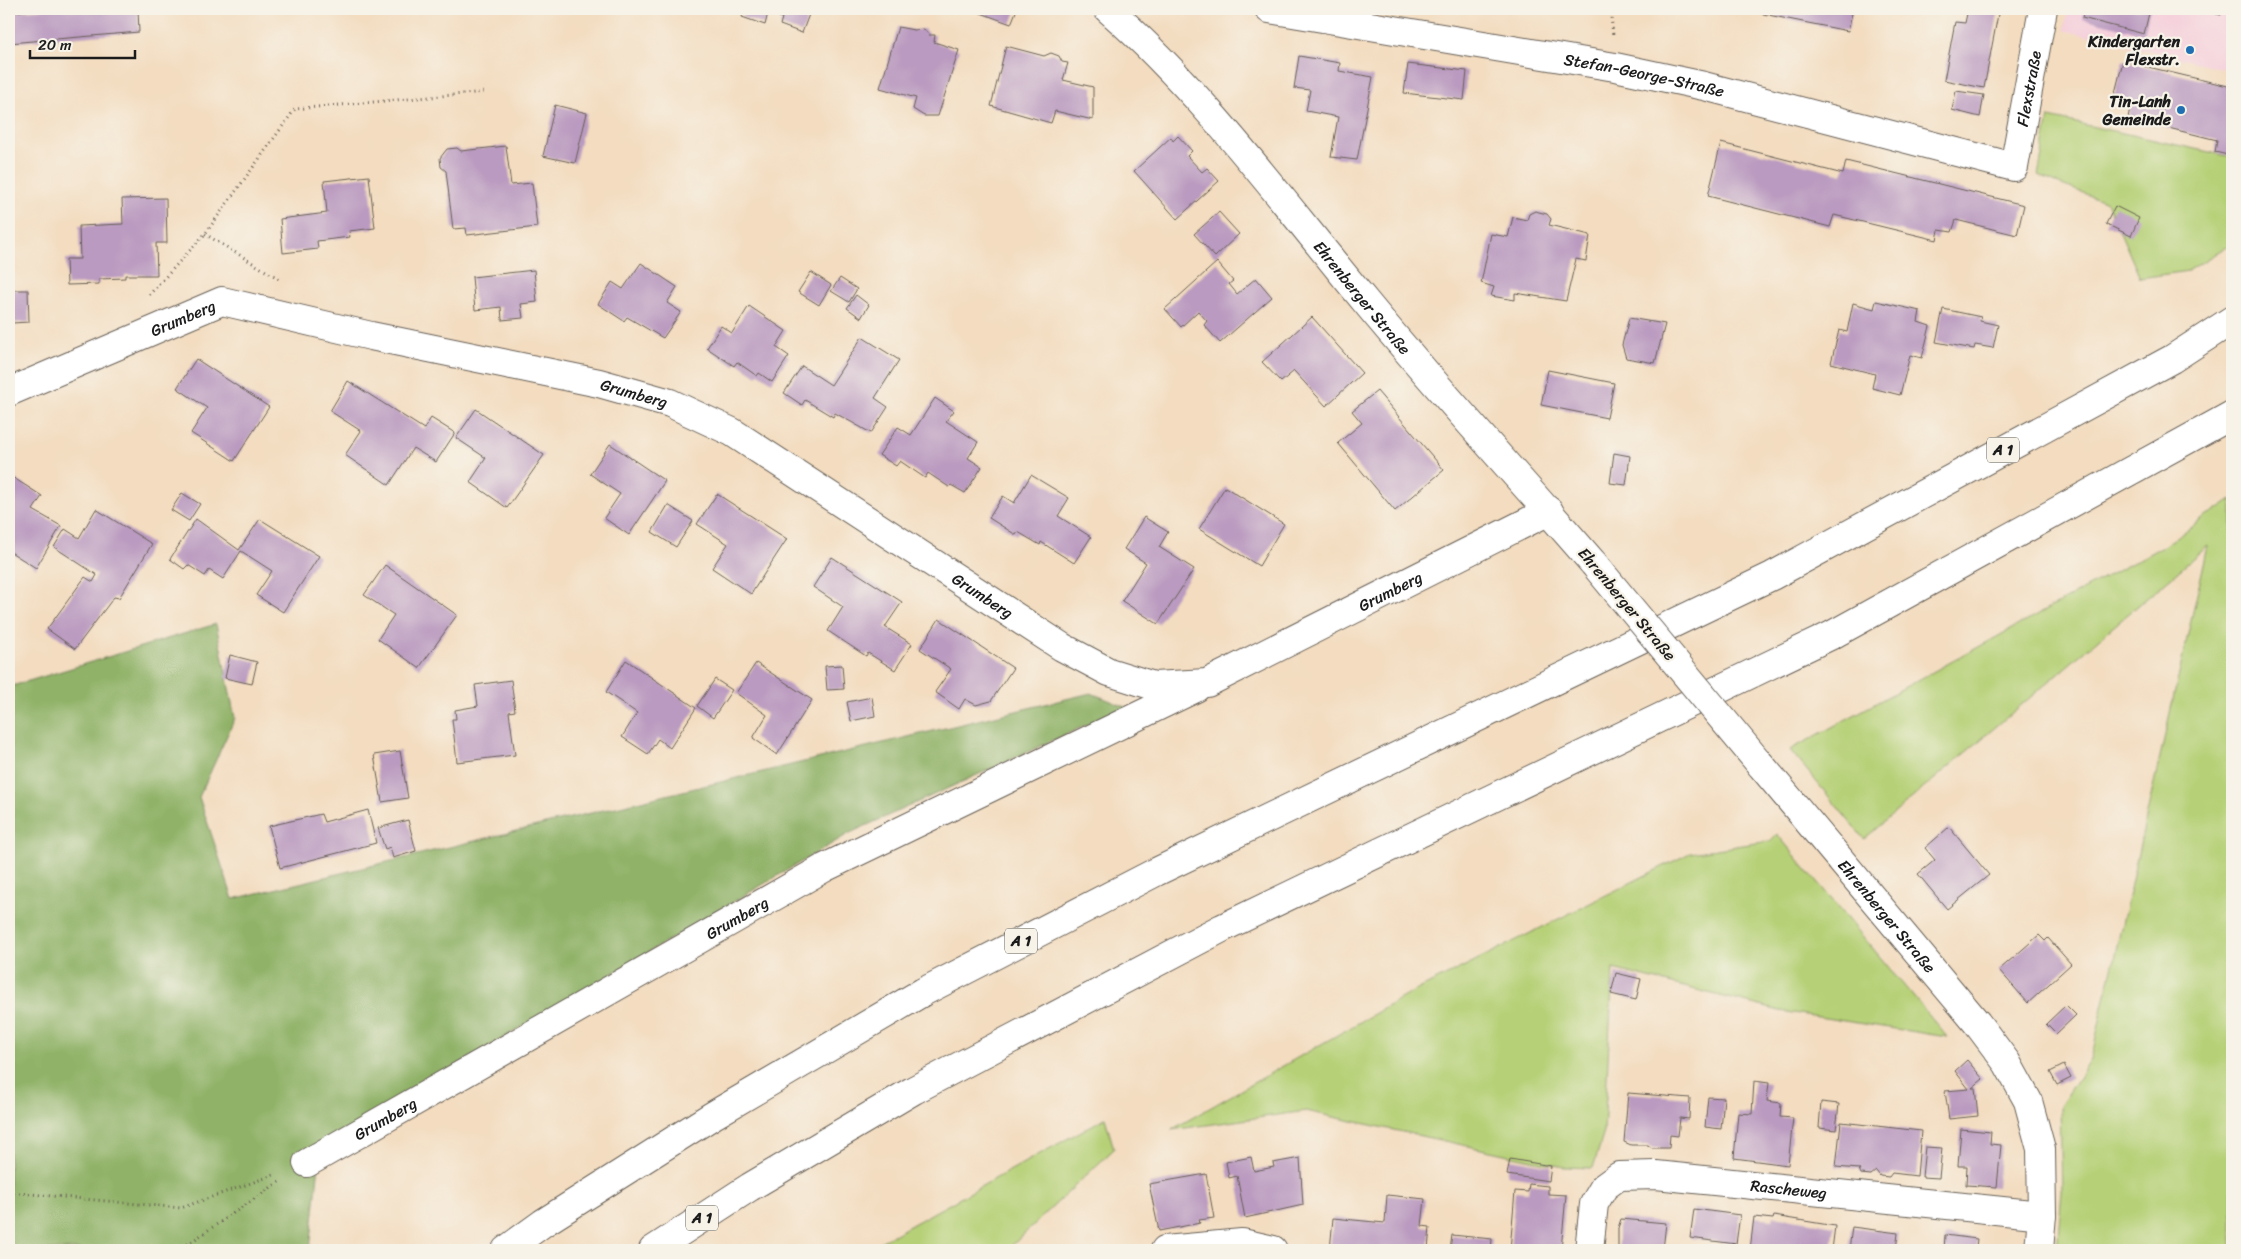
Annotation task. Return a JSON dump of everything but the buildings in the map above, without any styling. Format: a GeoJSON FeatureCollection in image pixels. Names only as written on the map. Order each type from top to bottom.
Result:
{"type":"FeatureCollection","features":[{"type":"Feature","properties":{"kind":"main road","name":"Ehrenberger Straße"},"geometry":{"type":"LineString","coordinates":[[1108,9],[1138,35],[1191,91],[1368,305],[1594,564],[1977,1023],[2007,1063],[2028,1101],[2041,1148],[2042,1215],[2039,1250]]}},
{"type":"Feature","properties":{"kind":"main road","name":"Stefan-George-Straße"},"geometry":{"type":"LineString","coordinates":[[1269,9],[1615,67],[1704,86],[2014,167]]}},
{"type":"Feature","properties":{"kind":"main road","name":"Flexstraße"},"geometry":{"type":"LineString","coordinates":[[2014,167],[2042,9]]}},
{"type":"Feature","properties":{"kind":"main road","name":"Grumberg"},"geometry":{"type":"LineString","coordinates":[[9,392],[222,301],[371,336],[599,383],[670,403],[732,432],[1062,647],[1109,672],[1154,686],[1207,683]]}},
{"type":"Feature","properties":{"kind":"main road","name":"A 1"},"geometry":{"type":"LineString","coordinates":[[506,1250],[543,1223],[712,1116],[923,992],[1156,872],[1772,576],[2172,359],[2232,320]]}},
{"type":"Feature","properties":{"kind":"main road","name":"A 1"},"geometry":{"type":"LineString","coordinates":[[653,1250],[750,1187],[914,1090],[1231,924],[1832,635],[2232,415]]}},
{"type":"Feature","properties":{"kind":"main road","name":"Grumberg"},"geometry":{"type":"LineString","coordinates":[[307,1163],[824,868],[1207,683],[1548,512]]}},
{"type":"Feature","properties":{"kind":"main road","name":"Rascheweg"},"geometry":{"type":"LineString","coordinates":[[1589,1250],[1594,1204],[1604,1187],[1619,1176],[1656,1175],[2042,1215]]}},
{"type":"Feature","properties":{"kind":"main road"},"geometry":{"type":"LineString","coordinates":[[1165,1250],[1242,1243],[1273,1250]]}},
{"type":"Feature","properties":{"kind":"path"},"geometry":{"type":"LineString","coordinates":[[148,297],[205,234],[295,108],[486,92]]}},
{"type":"Feature","properties":{"kind":"path"},"geometry":{"type":"LineString","coordinates":[[9,1192],[180,1208],[307,1163]]}},
{"type":"Feature","properties":{"kind":"path"},"geometry":{"type":"LineString","coordinates":[[179,1250],[307,1163]]}},
{"type":"Feature","properties":{"kind":"shaded area","name":"Kindergarten Flexstr."},"geometry":{"type":"Polygon","coordinates":[[[2068,9],[2232,9],[2232,71],[2064,30],[2068,9]]]}},
{"type":"Feature","properties":{"kind":"green space"},"geometry":{"type":"Polygon","coordinates":[[[2049,117],[2232,157],[2232,243],[2188,271],[2140,278],[2107,202],[2038,176],[2049,117]]]}},
{"type":"Feature","properties":{"kind":"green space"},"geometry":{"type":"Polygon","coordinates":[[[2232,499],[2232,1250],[2057,1250],[2062,1191],[2060,1106],[2091,1060],[2208,546],[1864,839],[1790,750],[2165,545],[2232,499]]]}},
{"type":"Feature","properties":{"kind":"green space"},"geometry":{"type":"Polygon","coordinates":[[[216,624],[235,718],[199,797],[233,899],[1091,693],[1126,707],[850,833],[321,1146],[310,1250],[9,1250],[9,687],[216,624]]]}},
{"type":"Feature","properties":{"kind":"green space"},"geometry":{"type":"Polygon","coordinates":[[[1777,834],[1947,1037],[1780,1011],[1613,969],[1604,1132],[1593,1168],[1564,1167],[1306,1111],[1171,1130],[1409,994],[1690,853],[1770,841],[1777,834]]]}},
{"type":"Feature","properties":{"kind":"green space"},"geometry":{"type":"Polygon","coordinates":[[[1105,1118],[1114,1149],[1007,1250],[866,1250],[1105,1118]]]}},
{"type":"Feature","properties":{"kind":"place","name":"Kindergarten Flexstr."},"geometry":{"type":"Point","coordinates":[2190,50]}},
{"type":"Feature","properties":{"kind":"place","name":"Tin-Lanh Gemeinde"},"geometry":{"type":"Point","coordinates":[2181,110]}}]}
